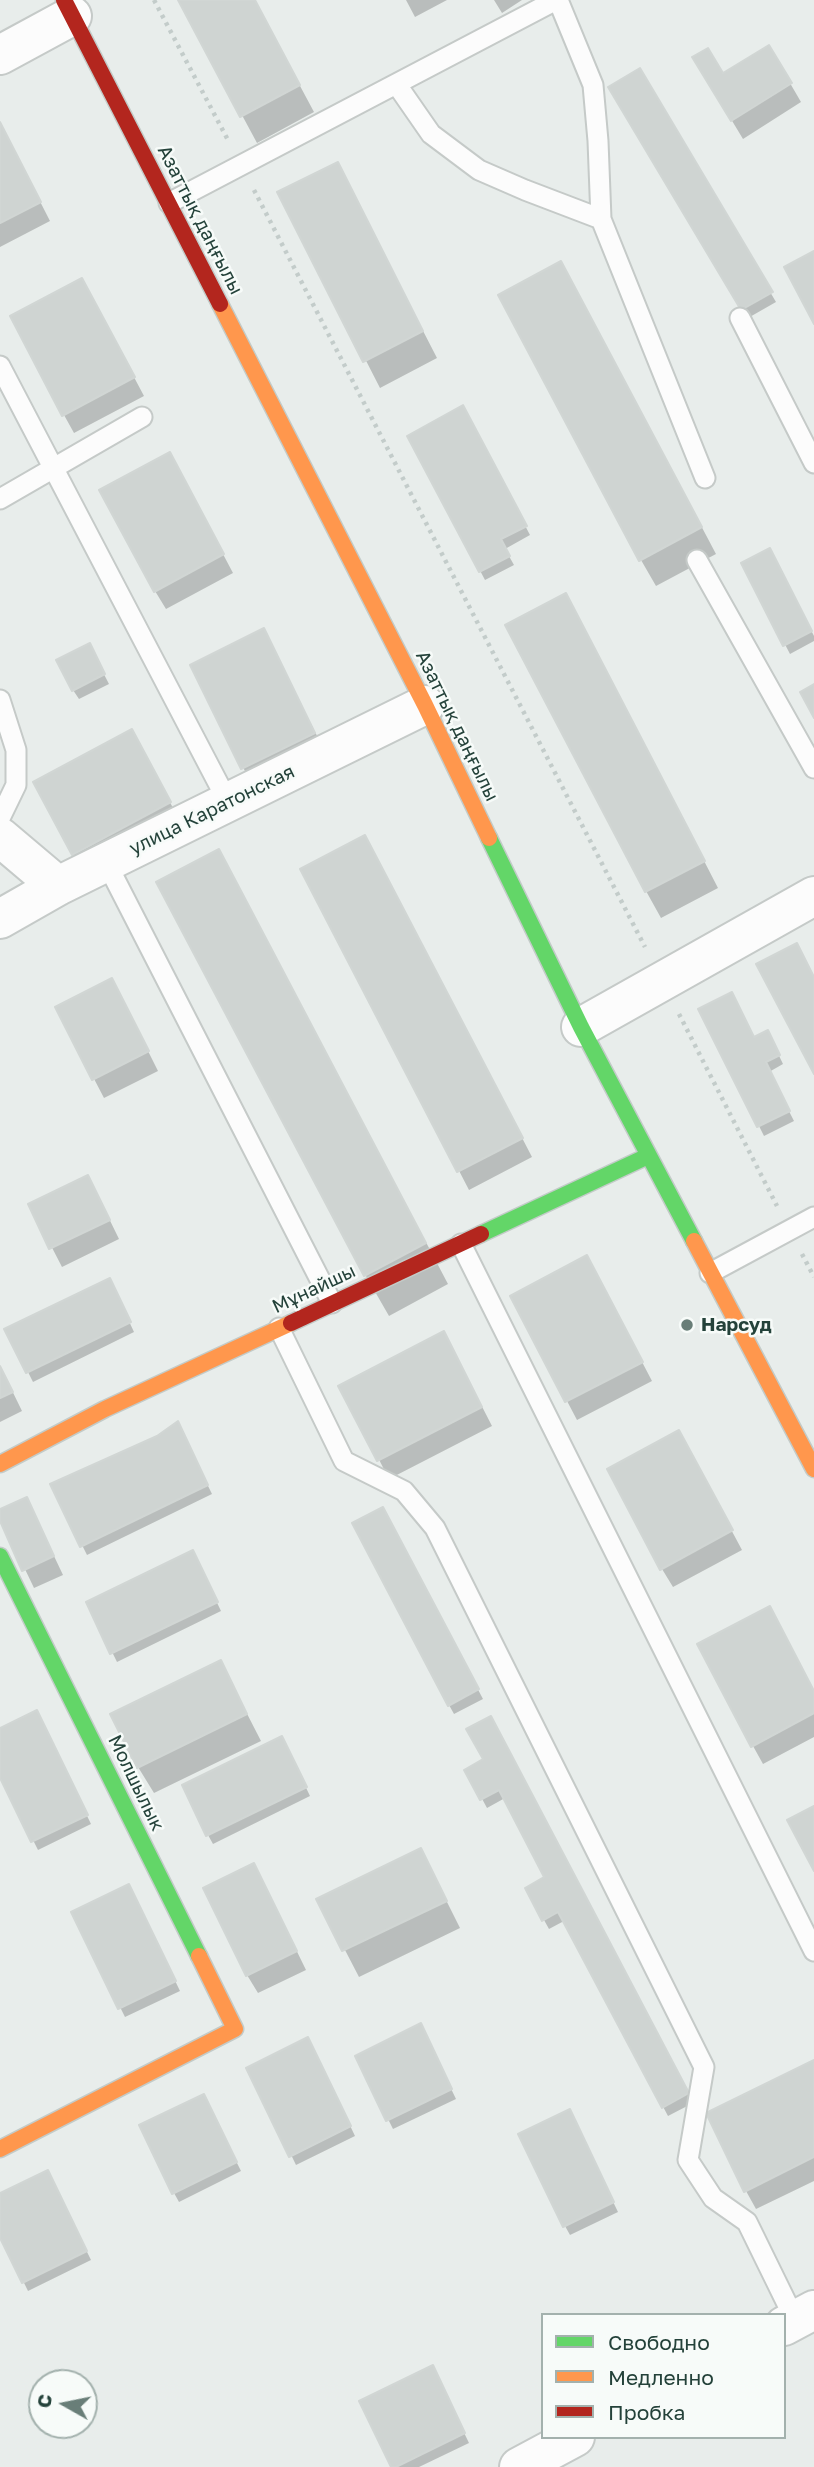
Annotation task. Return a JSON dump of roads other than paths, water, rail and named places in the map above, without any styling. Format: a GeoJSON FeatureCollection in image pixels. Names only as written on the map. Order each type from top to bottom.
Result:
{"type":"FeatureCollection","features":[{"type":"Feature","properties":{"kind":"main road","name":"Азаттық даңғылы"},"geometry":{"type":"LineString","coordinates":[[68,8],[425,705],[581,1027],[814,1469]]}},
{"type":"Feature","properties":{"kind":"main road","name":"Мұнайшы"},"geometry":{"type":"LineString","coordinates":[[0,1464],[105,1409],[649,1156]]}},
{"type":"Feature","properties":{"kind":"main road","name":"Молшылык"},"geometry":{"type":"LineString","coordinates":[[0,1556],[235,2029],[0,2149]]}},
{"type":"Feature","properties":{"kind":"street"},"geometry":{"type":"LineString","coordinates":[[0,55],[68,8]]}},
{"type":"Feature","properties":{"kind":"street","name":"улица Каратонская"},"geometry":{"type":"LineString","coordinates":[[0,919],[58,886],[425,705]]}},
{"type":"Feature","properties":{"kind":"street"},"geometry":{"type":"LineString","coordinates":[[0,837],[58,886]]}},
{"type":"Feature","properties":{"kind":"street"},"geometry":{"type":"LineString","coordinates":[[581,1027],[814,896]]}},
{"type":"Feature","properties":{"kind":"street"},"geometry":{"type":"LineString","coordinates":[[519,2467],[571,2439]]}},
{"type":"Feature","properties":{"kind":"lane"},"geometry":{"type":"LineString","coordinates":[[169,204],[557,0],[593,85],[601,219],[705,478]]}},
{"type":"Feature","properties":{"kind":"lane"},"geometry":{"type":"LineString","coordinates":[[397,85],[431,134],[480,170],[525,191],[601,219]]}},
{"type":"Feature","properties":{"kind":"lane"},"geometry":{"type":"LineString","coordinates":[[740,318],[814,463]]}},
{"type":"Feature","properties":{"kind":"lane"},"geometry":{"type":"LineString","coordinates":[[0,366],[228,802]]}},
{"type":"Feature","properties":{"kind":"lane"},"geometry":{"type":"LineString","coordinates":[[0,499],[142,418]]}},
{"type":"Feature","properties":{"kind":"lane"},"geometry":{"type":"LineString","coordinates":[[697,561],[814,768]]}},
{"type":"Feature","properties":{"kind":"lane"},"geometry":{"type":"LineString","coordinates":[[0,700],[16,750],[16,785],[0,818]]}},
{"type":"Feature","properties":{"kind":"lane"},"geometry":{"type":"LineString","coordinates":[[106,863],[332,1303]]}},
{"type":"Feature","properties":{"kind":"lane"},"geometry":{"type":"LineString","coordinates":[[710,1273],[814,1217]]}},
{"type":"Feature","properties":{"kind":"lane"},"geometry":{"type":"LineString","coordinates":[[461,1244],[814,1951]]}},
{"type":"Feature","properties":{"kind":"lane"},"geometry":{"type":"LineString","coordinates":[[279,1328],[344,1461],[404,1491],[435,1528],[704,2067],[688,2160],[713,2199],[747,2222],[798,2319]]}},
{"type":"Feature","properties":{"kind":"place","name":"Нарсуд"},"geometry":{"type":"Point","coordinates":[687,1325]}}]}
